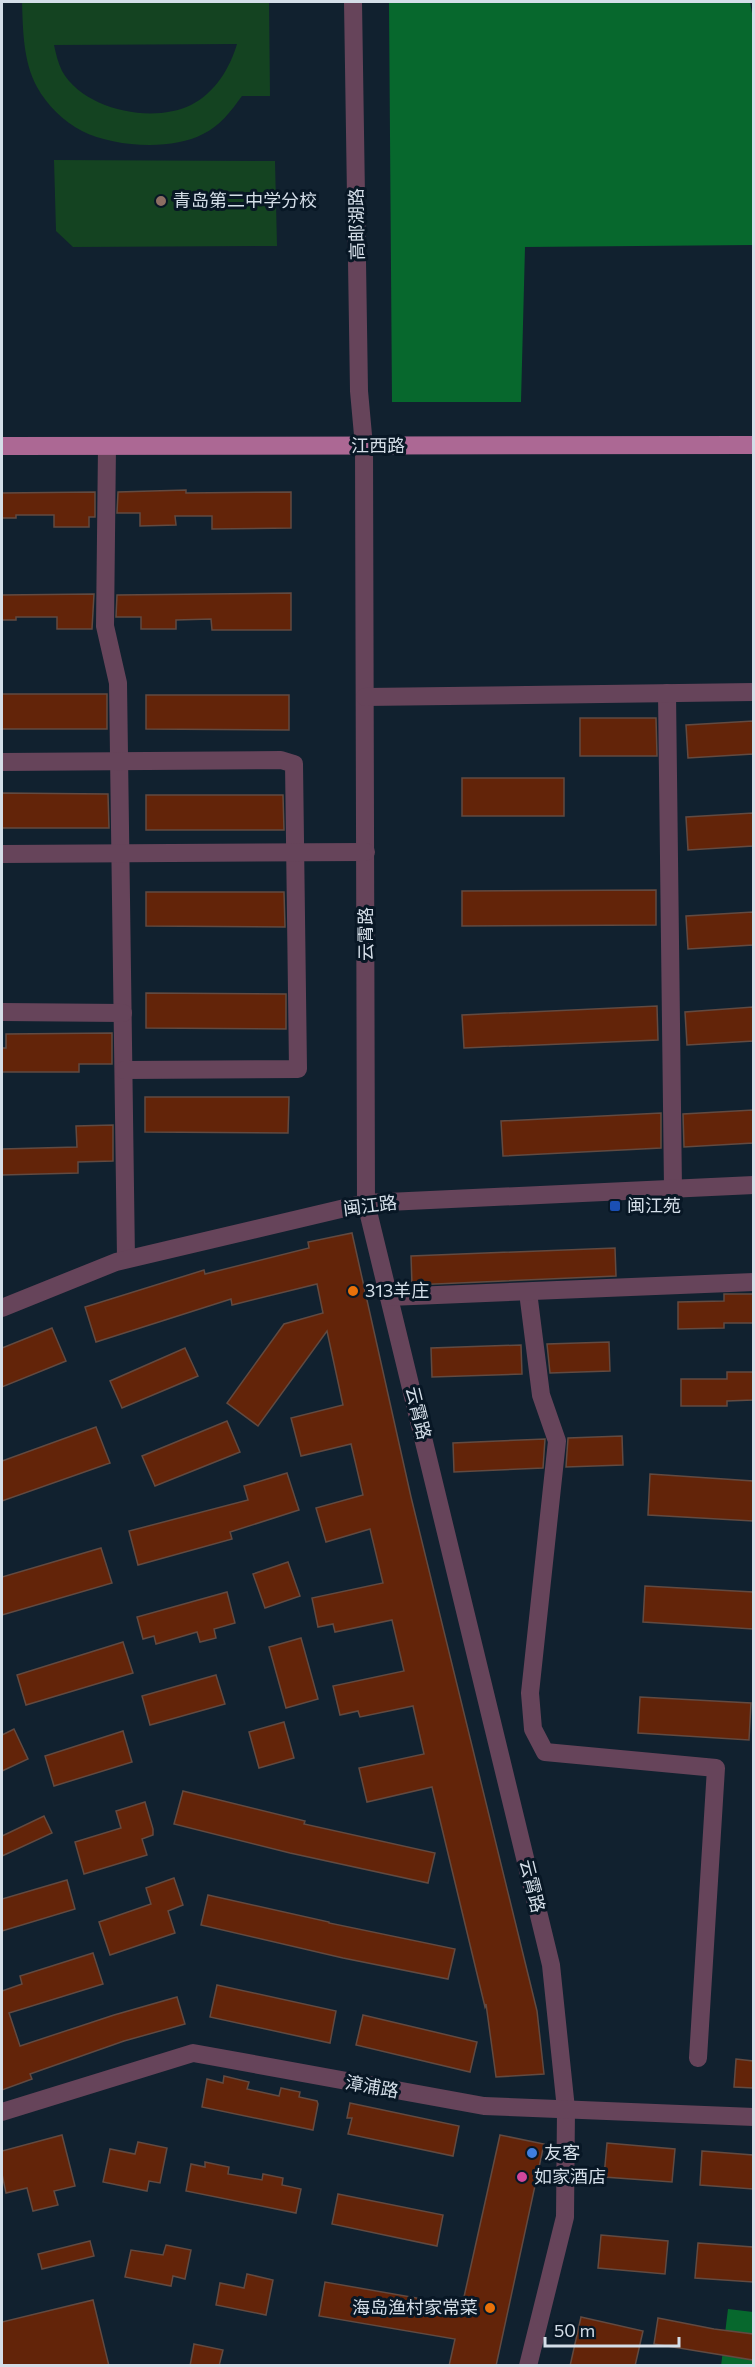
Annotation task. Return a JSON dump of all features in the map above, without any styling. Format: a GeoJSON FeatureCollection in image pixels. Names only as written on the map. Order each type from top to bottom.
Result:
{"type":"FeatureCollection","features":[{"type":"Feature","properties":{"kind":"main road","name":"江西路"},"geometry":{"type":"LineString","coordinates":[[2,446],[753,445]]}},
{"type":"Feature","properties":{"kind":"street","name":"高邮湖路"},"geometry":{"type":"LineString","coordinates":[[353,2],[359,391],[364,446]]}},
{"type":"Feature","properties":{"kind":"street"},"geometry":{"type":"LineString","coordinates":[[107,446],[105,626],[118,683],[126,1259]]}},
{"type":"Feature","properties":{"kind":"street","name":"云霄路"},"geometry":{"type":"LineString","coordinates":[[364,446],[366,1203],[551,1965],[566,2109],[565,2217],[528,2366]]}},
{"type":"Feature","properties":{"kind":"street"},"geometry":{"type":"LineString","coordinates":[[365,697],[753,692]]}},
{"type":"Feature","properties":{"kind":"street"},"geometry":{"type":"LineString","coordinates":[[667,693],[674,1189]]}},
{"type":"Feature","properties":{"kind":"street"},"geometry":{"type":"LineString","coordinates":[[2,762],[281,760],[294,764],[298,1069],[123,1070]]}},
{"type":"Feature","properties":{"kind":"street"},"geometry":{"type":"LineString","coordinates":[[2,854],[366,852]]}},
{"type":"Feature","properties":{"kind":"street"},"geometry":{"type":"LineString","coordinates":[[2,1012],[123,1013]]}},
{"type":"Feature","properties":{"kind":"street","name":"闽江路"},"geometry":{"type":"LineString","coordinates":[[2,1308],[126,1259],[366,1203],[753,1185]]}},
{"type":"Feature","properties":{"kind":"street"},"geometry":{"type":"LineString","coordinates":[[389,1297],[753,1282]]}},
{"type":"Feature","properties":{"kind":"street"},"geometry":{"type":"LineString","coordinates":[[528,1292],[541,1395],[557,1441],[530,1693],[533,1729],[545,1752],[716,1768],[698,2058]]}},
{"type":"Feature","properties":{"kind":"street","name":"漳浦路"},"geometry":{"type":"LineString","coordinates":[[2,2112],[193,2053],[484,2106],[753,2116]]}},
{"type":"Feature","properties":{"kind":"green space"},"geometry":{"type":"Polygon","coordinates":[[[22,2],[269,2],[270,96],[242,96],[215,127],[203,134],[175,143],[142,145],[110,141],[95,136],[75,127],[62,117],[37,87],[26,56],[22,2]],[[237,44],[54,45],[62,71],[72,84],[102,104],[139,113],[175,111],[200,100],[226,71],[237,44]]]}},
{"type":"Feature","properties":{"kind":"green space"},"geometry":{"type":"Polygon","coordinates":[[[389,2],[750,2],[754,24],[753,245],[525,247],[521,402],[392,402],[389,2]]]}},
{"type":"Feature","properties":{"kind":"green space"},"geometry":{"type":"Polygon","coordinates":[[[54,160],[275,161],[277,246],[73,247],[56,231],[54,160]]]}},
{"type":"Feature","properties":{"kind":"green space"},"geometry":{"type":"Polygon","coordinates":[[[728,2309],[753,2312],[753,2365],[721,2366],[728,2309]]]}},
{"type":"Feature","properties":{"kind":"building"},"geometry":{"type":"Polygon","coordinates":[[[186,490],[186,493],[291,492],[291,528],[212,529],[212,516],[175,516],[176,525],[140,526],[140,513],[117,513],[118,492],[186,490]]]}},
{"type":"Feature","properties":{"kind":"building"},"geometry":{"type":"Polygon","coordinates":[[[95,492],[95,517],[89,517],[89,527],[54,527],[54,515],[16,515],[16,518],[2,518],[2,493],[95,492]]]}},
{"type":"Feature","properties":{"kind":"building"},"geometry":{"type":"Polygon","coordinates":[[[291,593],[291,630],[212,630],[211,619],[176,620],[176,629],[141,629],[141,617],[116,617],[117,595],[291,593]]]}},
{"type":"Feature","properties":{"kind":"building"},"geometry":{"type":"Polygon","coordinates":[[[94,594],[92,629],[57,629],[57,617],[16,617],[16,620],[2,620],[2,595],[94,594]]]}},
{"type":"Feature","properties":{"kind":"building"},"geometry":{"type":"Polygon","coordinates":[[[2,694],[107,694],[107,729],[2,729],[2,694]]]}},
{"type":"Feature","properties":{"kind":"building"},"geometry":{"type":"Polygon","coordinates":[[[146,695],[289,695],[289,730],[146,729],[146,695]]]}},
{"type":"Feature","properties":{"kind":"building"},"geometry":{"type":"Polygon","coordinates":[[[580,718],[656,718],[657,756],[580,756],[580,718]]]}},
{"type":"Feature","properties":{"kind":"building"},"geometry":{"type":"Polygon","coordinates":[[[753,721],[753,754],[688,758],[686,725],[753,721]]]}},
{"type":"Feature","properties":{"kind":"building"},"geometry":{"type":"Polygon","coordinates":[[[462,778],[564,778],[564,816],[462,816],[462,778]]]}},
{"type":"Feature","properties":{"kind":"building"},"geometry":{"type":"Polygon","coordinates":[[[2,793],[108,794],[109,828],[2,828],[2,793]]]}},
{"type":"Feature","properties":{"kind":"building"},"geometry":{"type":"Polygon","coordinates":[[[146,795],[283,795],[284,830],[146,830],[146,795]]]}},
{"type":"Feature","properties":{"kind":"building"},"geometry":{"type":"Polygon","coordinates":[[[753,813],[753,846],[688,850],[686,817],[753,813]]]}},
{"type":"Feature","properties":{"kind":"building"},"geometry":{"type":"Polygon","coordinates":[[[656,890],[656,925],[462,926],[462,891],[656,890]]]}},
{"type":"Feature","properties":{"kind":"building"},"geometry":{"type":"Polygon","coordinates":[[[146,892],[284,892],[285,927],[146,926],[146,892]]]}},
{"type":"Feature","properties":{"kind":"building"},"geometry":{"type":"Polygon","coordinates":[[[753,912],[753,945],[688,949],[686,916],[753,912]]]}},
{"type":"Feature","properties":{"kind":"building"},"geometry":{"type":"Polygon","coordinates":[[[146,993],[286,994],[286,1029],[146,1028],[146,993]]]}},
{"type":"Feature","properties":{"kind":"building"},"geometry":{"type":"Polygon","coordinates":[[[657,1006],[658,1040],[464,1048],[462,1015],[657,1006]]]}},
{"type":"Feature","properties":{"kind":"building"},"geometry":{"type":"Polygon","coordinates":[[[753,1007],[753,1041],[687,1045],[685,1012],[753,1007]]]}},
{"type":"Feature","properties":{"kind":"building"},"geometry":{"type":"Polygon","coordinates":[[[112,1033],[112,1064],[79,1064],[79,1072],[2,1072],[2,1048],[6,1048],[6,1034],[112,1033]]]}},
{"type":"Feature","properties":{"kind":"building"},"geometry":{"type":"Polygon","coordinates":[[[145,1097],[289,1097],[288,1133],[145,1132],[145,1097]]]}},
{"type":"Feature","properties":{"kind":"building"},"geometry":{"type":"Polygon","coordinates":[[[753,1110],[753,1143],[684,1147],[683,1114],[753,1110]]]}},
{"type":"Feature","properties":{"kind":"building"},"geometry":{"type":"Polygon","coordinates":[[[661,1113],[661,1148],[503,1156],[501,1121],[661,1113]]]}},
{"type":"Feature","properties":{"kind":"building"},"geometry":{"type":"Polygon","coordinates":[[[113,1125],[113,1161],[78,1162],[78,1173],[2,1175],[2,1149],[77,1147],[76,1126],[113,1125]]]}},
{"type":"Feature","properties":{"kind":"building"},"geometry":{"type":"Polygon","coordinates":[[[352,1233],[411,1497],[537,2011],[544,2074],[496,2077],[486,2004],[485,2007],[432,1787],[367,1802],[359,1768],[424,1754],[413,1706],[360,1717],[358,1711],[340,1715],[333,1686],[404,1671],[392,1620],[335,1632],[333,1624],[318,1627],[312,1598],[383,1583],[370,1529],[326,1542],[316,1508],[363,1495],[351,1444],[301,1456],[291,1418],[343,1405],[327,1331],[258,1426],[227,1403],[284,1324],[323,1313],[317,1284],[232,1305],[231,1299],[96,1342],[85,1307],[204,1270],[205,1274],[309,1248],[308,1242],[352,1233]]]}},
{"type":"Feature","properties":{"kind":"building"},"geometry":{"type":"Polygon","coordinates":[[[615,1248],[616,1276],[412,1285],[411,1256],[615,1248]]]}},
{"type":"Feature","properties":{"kind":"building"},"geometry":{"type":"Polygon","coordinates":[[[724,1294],[753,1294],[753,1323],[724,1323],[724,1328],[678,1329],[678,1302],[724,1301],[724,1294]]]}},
{"type":"Feature","properties":{"kind":"building"},"geometry":{"type":"Polygon","coordinates":[[[52,1328],[66,1361],[2,1387],[2,1348],[52,1328]]]}},
{"type":"Feature","properties":{"kind":"building"},"geometry":{"type":"Polygon","coordinates":[[[609,1342],[610,1371],[550,1373],[547,1344],[609,1342]]]}},
{"type":"Feature","properties":{"kind":"building"},"geometry":{"type":"Polygon","coordinates":[[[521,1345],[522,1374],[432,1377],[431,1348],[521,1345]]]}},
{"type":"Feature","properties":{"kind":"building"},"geometry":{"type":"Polygon","coordinates":[[[185,1348],[198,1376],[122,1408],[110,1381],[185,1348]]]}},
{"type":"Feature","properties":{"kind":"building"},"geometry":{"type":"Polygon","coordinates":[[[727,1372],[753,1372],[753,1400],[727,1401],[727,1406],[681,1406],[681,1379],[727,1379],[727,1372]]]}},
{"type":"Feature","properties":{"kind":"building"},"geometry":{"type":"Polygon","coordinates":[[[227,1421],[240,1452],[155,1486],[142,1456],[227,1421]]]}},
{"type":"Feature","properties":{"kind":"building"},"geometry":{"type":"Polygon","coordinates":[[[96,1427],[110,1463],[2,1501],[2,1461],[96,1427]]]}},
{"type":"Feature","properties":{"kind":"building"},"geometry":{"type":"Polygon","coordinates":[[[622,1436],[623,1465],[566,1467],[568,1438],[622,1436]]]}},
{"type":"Feature","properties":{"kind":"building"},"geometry":{"type":"Polygon","coordinates":[[[545,1439],[543,1468],[454,1472],[453,1443],[545,1439]]]}},
{"type":"Feature","properties":{"kind":"building"},"geometry":{"type":"Polygon","coordinates":[[[287,1473],[299,1510],[230,1532],[232,1539],[138,1565],[129,1531],[248,1500],[244,1486],[287,1473]]]}},
{"type":"Feature","properties":{"kind":"building"},"geometry":{"type":"Polygon","coordinates":[[[650,1474],[753,1481],[753,1521],[648,1515],[650,1474]]]}},
{"type":"Feature","properties":{"kind":"building"},"geometry":{"type":"Polygon","coordinates":[[[101,1548],[112,1583],[2,1615],[2,1577],[101,1548]]]}},
{"type":"Feature","properties":{"kind":"building"},"geometry":{"type":"Polygon","coordinates":[[[288,1562],[300,1596],[265,1608],[253,1574],[288,1562]]]}},
{"type":"Feature","properties":{"kind":"building"},"geometry":{"type":"Polygon","coordinates":[[[645,1586],[753,1592],[753,1629],[643,1622],[645,1586]]]}},
{"type":"Feature","properties":{"kind":"building"},"geometry":{"type":"Polygon","coordinates":[[[227,1592],[235,1623],[214,1629],[216,1638],[200,1642],[197,1632],[156,1644],[154,1636],[143,1639],[137,1617],[227,1592]]]}},
{"type":"Feature","properties":{"kind":"building"},"geometry":{"type":"Polygon","coordinates":[[[301,1638],[318,1699],[286,1708],[269,1647],[301,1638]]]}},
{"type":"Feature","properties":{"kind":"building"},"geometry":{"type":"Polygon","coordinates":[[[123,1642],[133,1673],[26,1705],[17,1675],[123,1642]]]}},
{"type":"Feature","properties":{"kind":"building"},"geometry":{"type":"Polygon","coordinates":[[[216,1675],[225,1704],[150,1725],[142,1696],[216,1675]]]}},
{"type":"Feature","properties":{"kind":"building"},"geometry":{"type":"Polygon","coordinates":[[[640,1697],[751,1703],[749,1740],[638,1733],[640,1697]]]}},
{"type":"Feature","properties":{"kind":"building"},"geometry":{"type":"Polygon","coordinates":[[[284,1722],[294,1758],[259,1768],[249,1732],[284,1722]]]}},
{"type":"Feature","properties":{"kind":"building"},"geometry":{"type":"Polygon","coordinates":[[[14,1729],[28,1759],[2,1771],[2,1735],[14,1729]]]}},
{"type":"Feature","properties":{"kind":"building"},"geometry":{"type":"Polygon","coordinates":[[[123,1731],[132,1762],[54,1786],[45,1756],[123,1731]]]}},
{"type":"Feature","properties":{"kind":"building"},"geometry":{"type":"Polygon","coordinates":[[[183,1791],[305,1821],[304,1824],[435,1853],[428,1883],[290,1853],[174,1824],[183,1791]]]}},
{"type":"Feature","properties":{"kind":"building"},"geometry":{"type":"Polygon","coordinates":[[[145,1802],[153,1829],[153,1835],[142,1839],[147,1855],[84,1874],[75,1842],[121,1828],[116,1811],[145,1802]]]}},
{"type":"Feature","properties":{"kind":"building"},"geometry":{"type":"Polygon","coordinates":[[[44,1816],[52,1833],[2,1856],[2,1836],[44,1816]]]}},
{"type":"Feature","properties":{"kind":"building"},"geometry":{"type":"Polygon","coordinates":[[[174,1878],[183,1905],[168,1911],[175,1933],[110,1955],[99,1922],[151,1904],[146,1888],[174,1878]]]}},
{"type":"Feature","properties":{"kind":"building"},"geometry":{"type":"Polygon","coordinates":[[[67,1880],[75,1909],[2,1931],[2,1899],[67,1880]]]}},
{"type":"Feature","properties":{"kind":"building"},"geometry":{"type":"Polygon","coordinates":[[[208,1895],[455,1949],[448,1979],[343,1958],[201,1925],[208,1895]]]}},
{"type":"Feature","properties":{"kind":"building"},"geometry":{"type":"Polygon","coordinates":[[[93,1953],[103,1984],[9,2013],[20,2046],[177,1997],[185,2024],[124,2041],[30,2074],[32,2079],[2,2090],[2,1991],[22,1984],[20,1976],[93,1953]]]}},
{"type":"Feature","properties":{"kind":"building"},"geometry":{"type":"Polygon","coordinates":[[[217,1985],[336,2011],[330,2043],[210,2017],[217,1985]]]}},
{"type":"Feature","properties":{"kind":"building"},"geometry":{"type":"Polygon","coordinates":[[[363,2015],[477,2042],[470,2072],[356,2045],[363,2015]]]}},
{"type":"Feature","properties":{"kind":"building"},"geometry":{"type":"Polygon","coordinates":[[[736,2059],[753,2061],[753,2088],[734,2087],[736,2059]]]}},
{"type":"Feature","properties":{"kind":"building"},"geometry":{"type":"Polygon","coordinates":[[[224,2076],[249,2082],[247,2089],[279,2096],[281,2088],[300,2092],[299,2097],[317,2101],[313,2130],[202,2107],[207,2079],[223,2083],[224,2076]]]}},
{"type":"Feature","properties":{"kind":"building"},"geometry":{"type":"Polygon","coordinates":[[[350,2103],[459,2126],[453,2156],[348,2134],[352,2118],[347,2118],[350,2103]]]}},
{"type":"Feature","properties":{"kind":"building"},"geometry":{"type":"Polygon","coordinates":[[[62,2135],[75,2186],[54,2191],[58,2205],[33,2211],[27,2188],[6,2193],[2,2174],[2,2151],[62,2135]]]}},
{"type":"Feature","properties":{"kind":"building"},"geometry":{"type":"Polygon","coordinates":[[[500,2135],[544,2144],[496,2366],[449,2366],[455,2339],[319,2316],[325,2282],[462,2306],[500,2135]]]}},
{"type":"Feature","properties":{"kind":"building"},"geometry":{"type":"Polygon","coordinates":[[[138,2142],[167,2148],[160,2183],[149,2181],[147,2191],[103,2182],[110,2149],[135,2154],[138,2142]]]}},
{"type":"Feature","properties":{"kind":"building"},"geometry":{"type":"Polygon","coordinates":[[[607,2143],[675,2149],[672,2182],[604,2177],[607,2143]]]}},
{"type":"Feature","properties":{"kind":"building"},"geometry":{"type":"Polygon","coordinates":[[[702,2151],[753,2155],[753,2189],[700,2185],[702,2151]]]}},
{"type":"Feature","properties":{"kind":"building"},"geometry":{"type":"Polygon","coordinates":[[[205,2162],[229,2167],[228,2174],[262,2180],[263,2174],[283,2178],[282,2185],[301,2189],[296,2213],[186,2191],[191,2164],[205,2167],[205,2162]]]}},
{"type":"Feature","properties":{"kind":"building"},"geometry":{"type":"Polygon","coordinates":[[[338,2194],[443,2215],[437,2246],[332,2224],[338,2194]]]}},
{"type":"Feature","properties":{"kind":"building"},"geometry":{"type":"Polygon","coordinates":[[[601,2235],[668,2241],[665,2274],[598,2268],[601,2235]]]}},
{"type":"Feature","properties":{"kind":"building"},"geometry":{"type":"Polygon","coordinates":[[[90,2241],[94,2256],[42,2269],[38,2254],[90,2241]]]}},
{"type":"Feature","properties":{"kind":"building"},"geometry":{"type":"Polygon","coordinates":[[[698,2243],[753,2247],[753,2282],[695,2278],[698,2243]]]}},
{"type":"Feature","properties":{"kind":"building"},"geometry":{"type":"Polygon","coordinates":[[[166,2245],[191,2250],[185,2279],[173,2276],[171,2286],[125,2277],[131,2250],[163,2255],[166,2245]]]}},
{"type":"Feature","properties":{"kind":"building"},"geometry":{"type":"Polygon","coordinates":[[[247,2274],[273,2280],[266,2315],[216,2305],[220,2283],[244,2288],[247,2274]]]}},
{"type":"Feature","properties":{"kind":"building"},"geometry":{"type":"Polygon","coordinates":[[[93,2300],[109,2366],[2,2366],[2,2322],[93,2300]]]}},
{"type":"Feature","properties":{"kind":"building"},"geometry":{"type":"Polygon","coordinates":[[[581,2317],[643,2331],[635,2366],[570,2366],[581,2317]]]}},
{"type":"Feature","properties":{"kind":"building"},"geometry":{"type":"Polygon","coordinates":[[[658,2318],[753,2334],[753,2360],[654,2344],[658,2318]]]}},
{"type":"Feature","properties":{"kind":"building"},"geometry":{"type":"Polygon","coordinates":[[[194,2344],[223,2350],[219,2366],[190,2366],[194,2344]]]}},
{"type":"Feature","properties":{"kind":"place","name":"青岛第二中学分校"},"geometry":{"type":"Point","coordinates":[161,201]}},
{"type":"Feature","properties":{"kind":"place","name":"闽江苑"},"geometry":{"type":"Point","coordinates":[615,1206]}},
{"type":"Feature","properties":{"kind":"place","name":"313羊庄"},"geometry":{"type":"Point","coordinates":[353,1291]}},
{"type":"Feature","properties":{"kind":"place","name":"友客"},"geometry":{"type":"Point","coordinates":[532,2153]}},
{"type":"Feature","properties":{"kind":"place","name":"如家酒店"},"geometry":{"type":"Point","coordinates":[522,2177]}},
{"type":"Feature","properties":{"kind":"place","name":"海岛渔村家常菜"},"geometry":{"type":"Point","coordinates":[490,2308]}}]}
